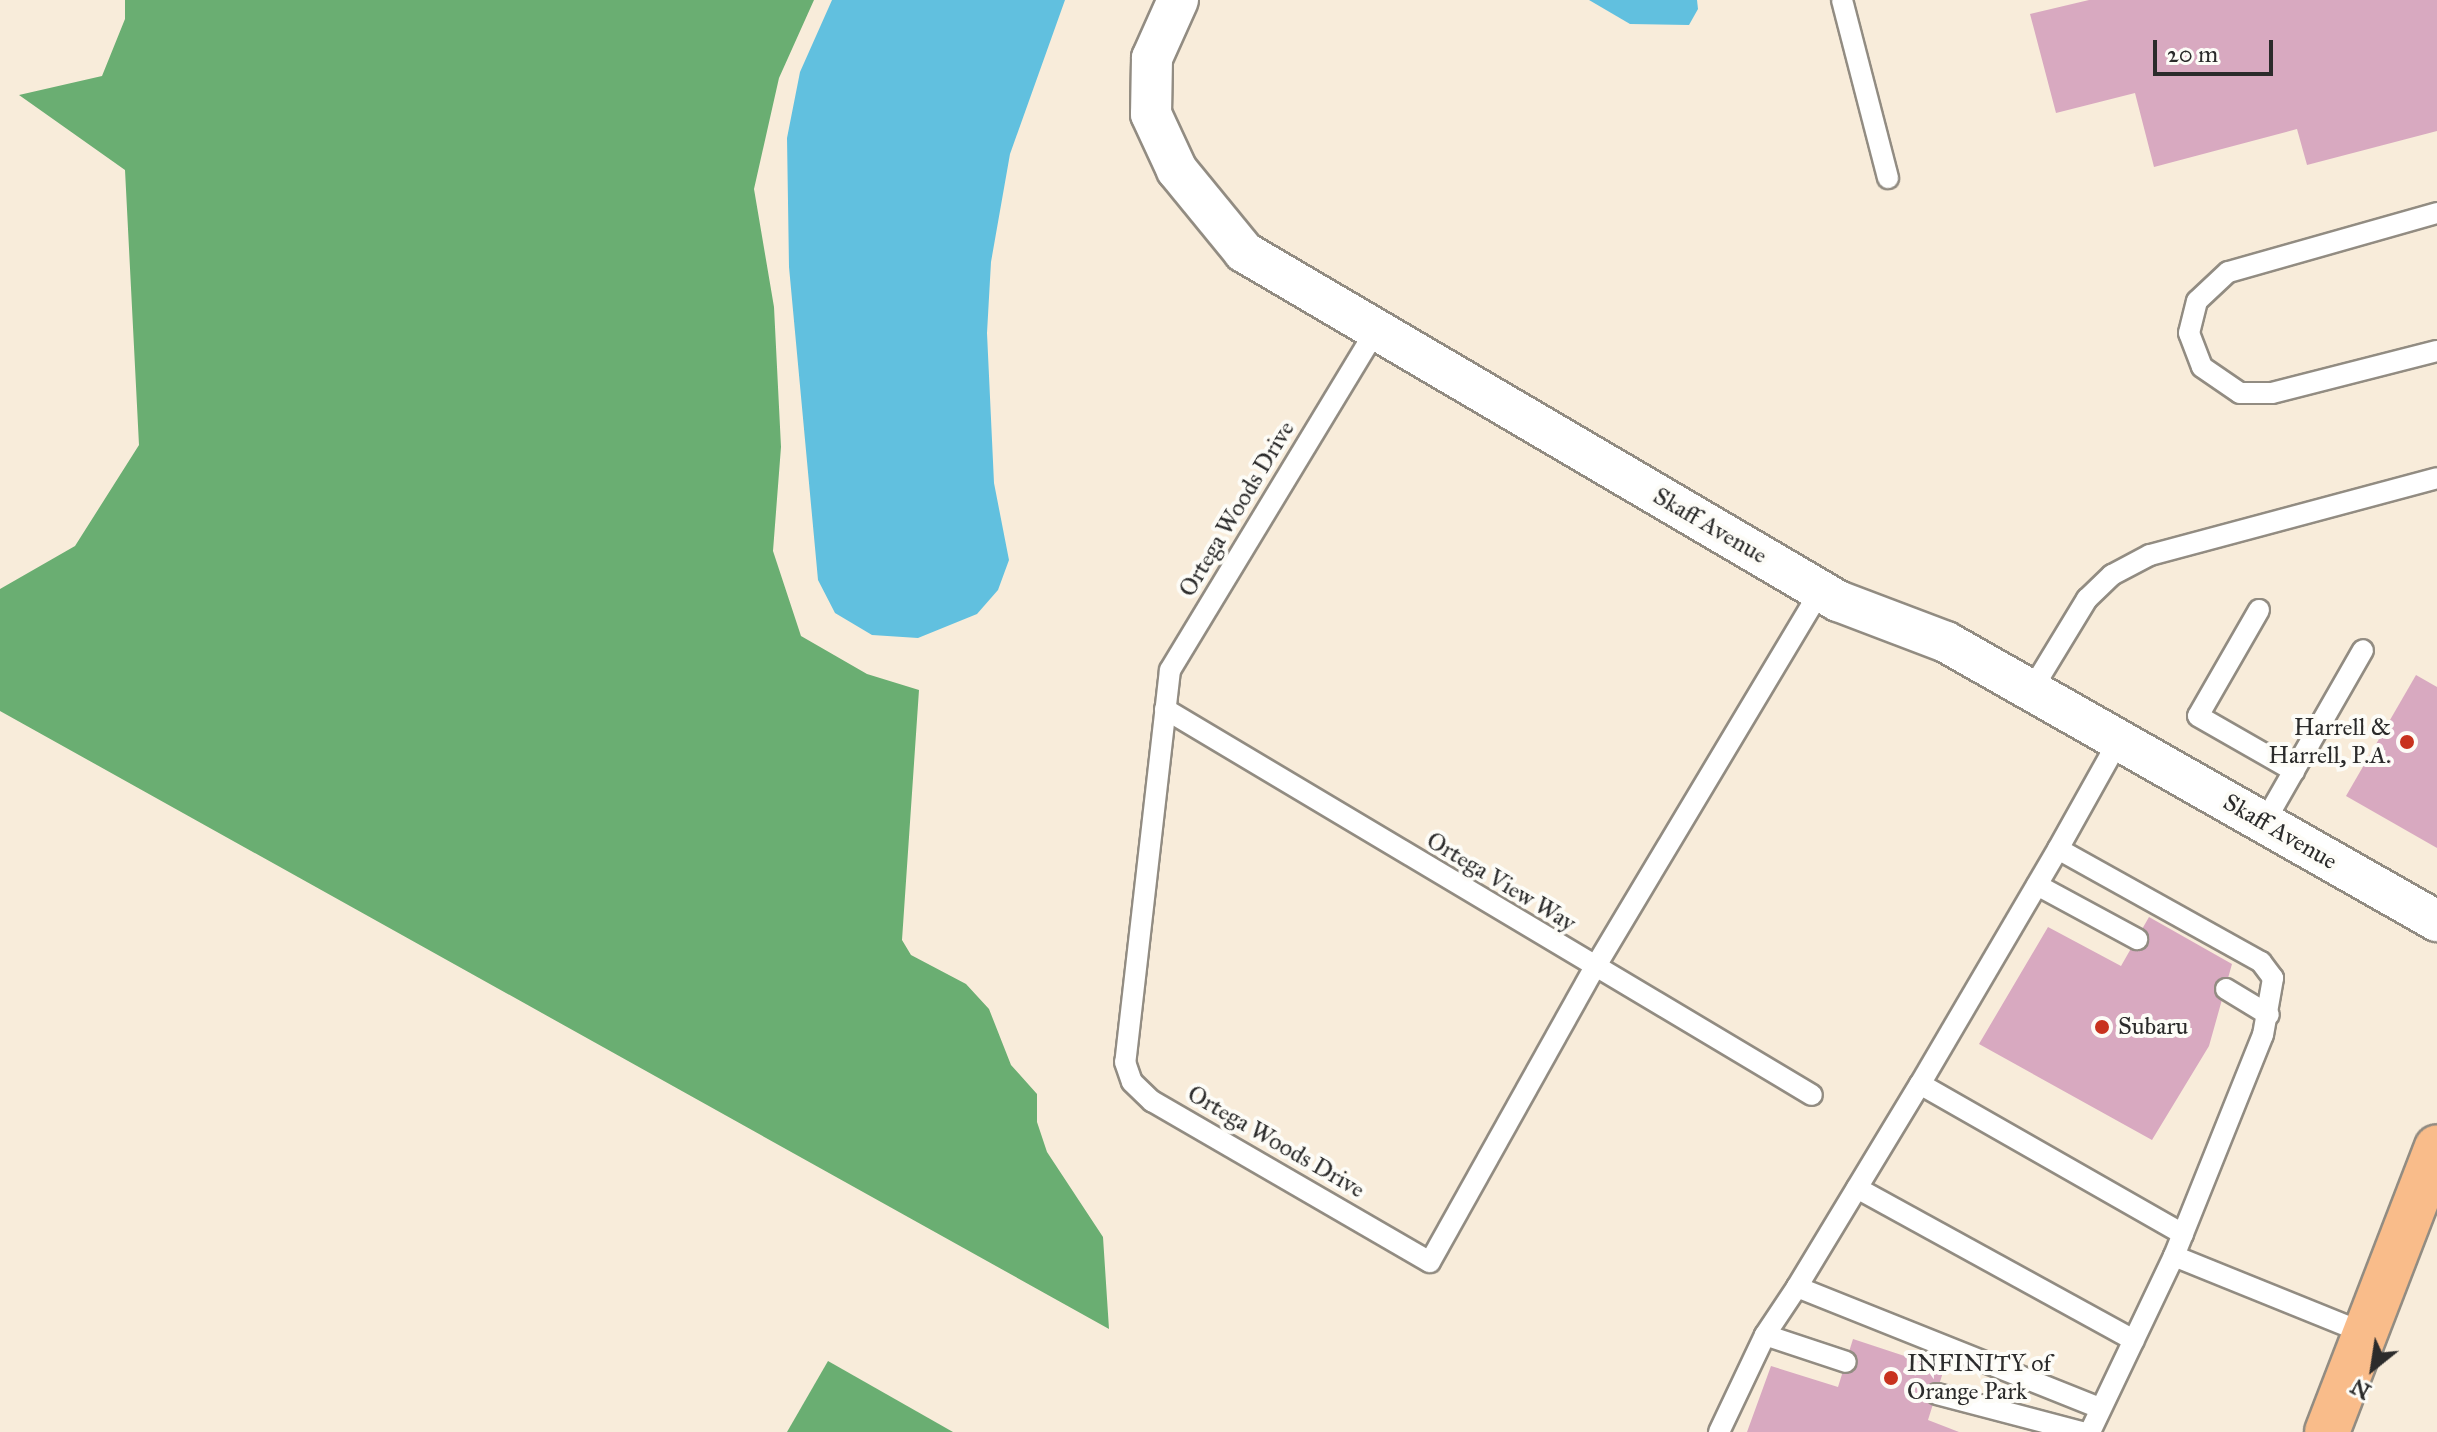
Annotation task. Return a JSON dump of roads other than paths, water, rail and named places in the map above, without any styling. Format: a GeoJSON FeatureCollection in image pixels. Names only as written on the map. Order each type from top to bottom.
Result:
{"type":"FeatureCollection","features":[{"type":"Feature","properties":{"kind":"main road"},"geometry":{"type":"LineString","coordinates":[[2327,1432],[2437,1147]]}},
{"type":"Feature","properties":{"kind":"street","name":"Skaff Avenue"},"geometry":{"type":"LineString","coordinates":[[1178,0],[1152,58],[1151,114],[1177,170],[1244,252],[1820,591],[1946,642],[2437,921]]}},
{"type":"Feature","properties":{"kind":"lane"},"geometry":{"type":"LineString","coordinates":[[1842,0],[1888,178]]}},
{"type":"Feature","properties":{"kind":"lane"},"geometry":{"type":"LineString","coordinates":[[2437,213],[2228,272],[2197,301],[2189,333],[2202,367],[2240,393],[2272,393],[2437,351]]}},
{"type":"Feature","properties":{"kind":"lane","name":"Ortega Woods Drive"},"geometry":{"type":"LineString","coordinates":[[1376,330],[1170,670],[1125,1062],[1132,1082],[1152,1101],[1430,1262],[1594,969],[1820,591]]}},
{"type":"Feature","properties":{"kind":"lane"},"geometry":{"type":"LineString","coordinates":[[2031,691],[2087,599],[2112,575],[2150,555],[2437,478]]}},
{"type":"Feature","properties":{"kind":"lane"},"geometry":{"type":"LineString","coordinates":[[2259,610],[2198,716],[2294,771]]}},
{"type":"Feature","properties":{"kind":"lane"},"geometry":{"type":"LineString","coordinates":[[2264,823],[2363,650]]}},
{"type":"Feature","properties":{"kind":"lane","name":"Ortega View Way"},"geometry":{"type":"LineString","coordinates":[[1165,709],[1594,969],[1812,1095]]}},
{"type":"Feature","properties":{"kind":"lane"},"geometry":{"type":"LineString","coordinates":[[1719,1432],[1765,1335],[1920,1084],[2119,740]]}},
{"type":"Feature","properties":{"kind":"lane"},"geometry":{"type":"LineString","coordinates":[[2058,849],[2261,962],[2273,978],[2269,1015],[2183,1234],[2090,1432]]}},
{"type":"Feature","properties":{"kind":"lane"},"geometry":{"type":"LineString","coordinates":[[2037,885],[2137,939]]}},
{"type":"Feature","properties":{"kind":"lane"},"geometry":{"type":"LineString","coordinates":[[2226,989],[2269,1015]]}},
{"type":"Feature","properties":{"kind":"lane"},"geometry":{"type":"LineString","coordinates":[[1920,1084],[2183,1234]]}},
{"type":"Feature","properties":{"kind":"lane"},"geometry":{"type":"LineString","coordinates":[[1857,1188],[2134,1340]]}},
{"type":"Feature","properties":{"kind":"lane"},"geometry":{"type":"LineString","coordinates":[[2174,1256],[2365,1333]]}},
{"type":"Feature","properties":{"kind":"lane"},"geometry":{"type":"LineString","coordinates":[[1797,1287],[2100,1408]]}},
{"type":"Feature","properties":{"kind":"lane"},"geometry":{"type":"LineString","coordinates":[[1765,1335],[1846,1362]]}},
{"type":"Feature","properties":{"kind":"lane"},"geometry":{"type":"LineString","coordinates":[[1937,1394],[2082,1432]]}},
{"type":"Feature","properties":{"kind":"water"},"geometry":{"type":"Polygon","coordinates":[[[832,0],[1065,0],[1010,154],[991,262],[987,333],[994,483],[1009,560],[998,590],[977,614],[918,638],[872,635],[835,613],[818,580],[789,267],[787,138],[800,72],[832,0]]]}},
{"type":"Feature","properties":{"kind":"water"},"geometry":{"type":"Polygon","coordinates":[[[1589,0],[1697,0],[1698,9],[1689,25],[1630,24],[1589,0]]]}},
{"type":"Feature","properties":{"kind":"place","name":"Harrell & Harrell, P.A."},"geometry":{"type":"Point","coordinates":[2407,742]}},
{"type":"Feature","properties":{"kind":"place","name":"Subaru"},"geometry":{"type":"Point","coordinates":[2102,1027]}},
{"type":"Feature","properties":{"kind":"place","name":"INFINITY of Orange Park"},"geometry":{"type":"Point","coordinates":[1891,1378]}}]}
